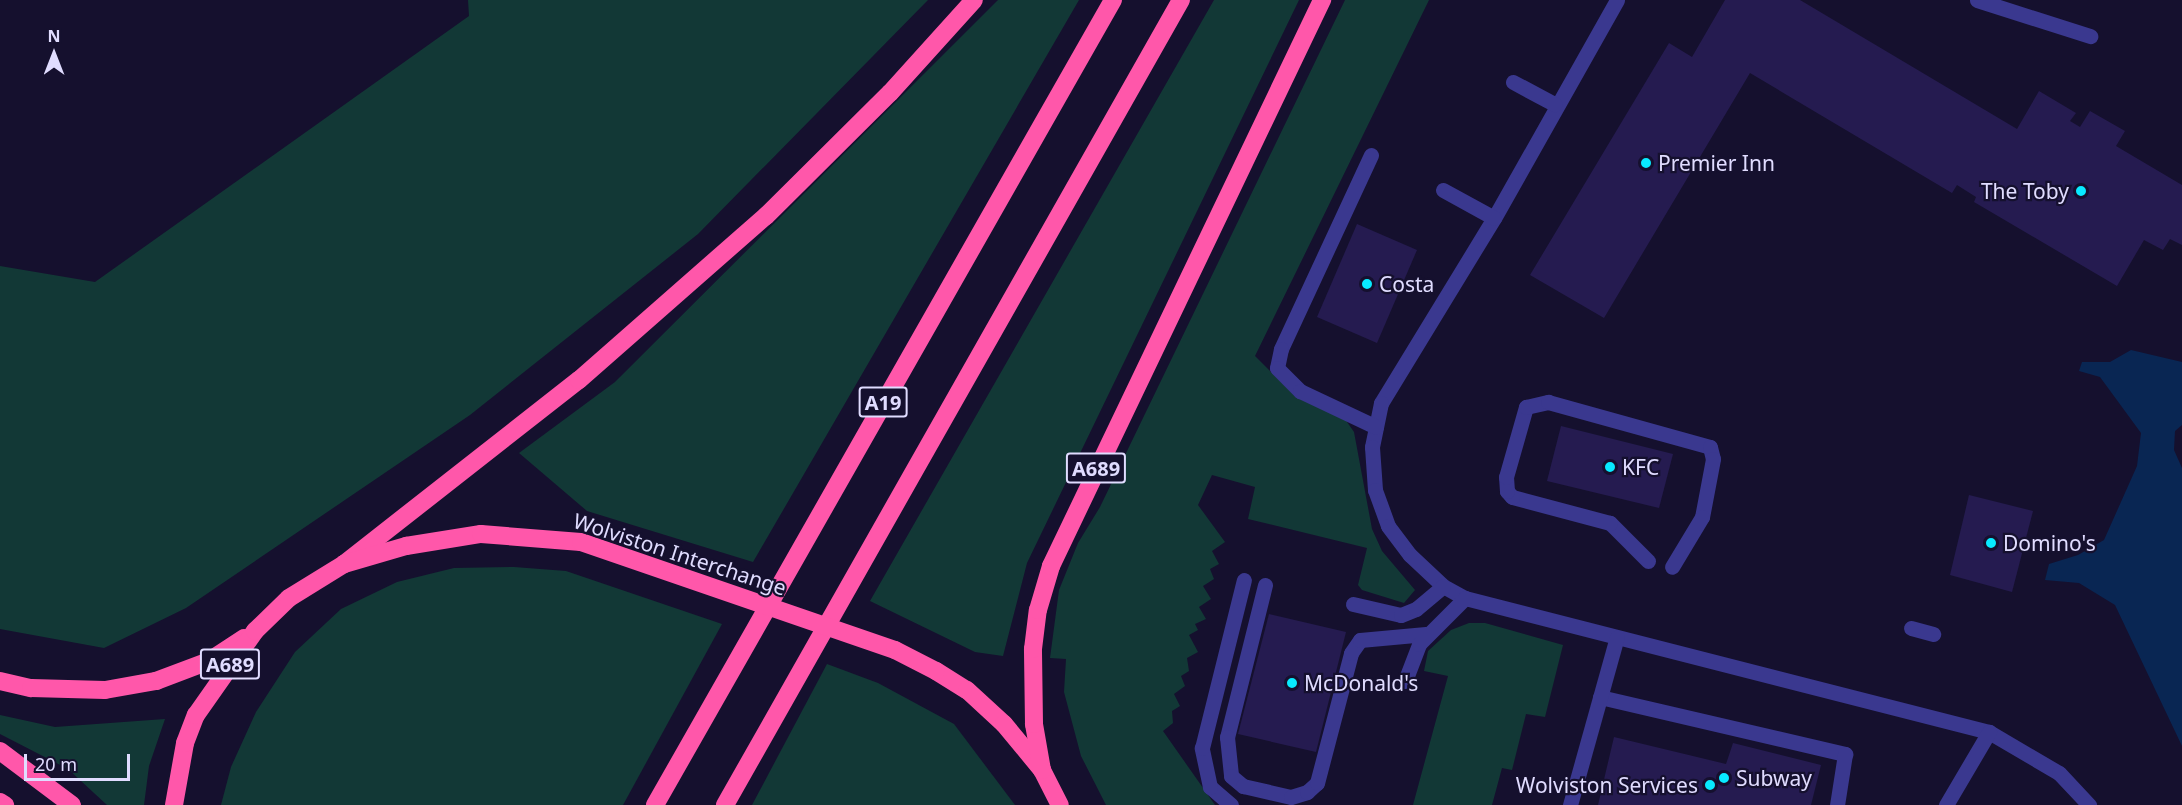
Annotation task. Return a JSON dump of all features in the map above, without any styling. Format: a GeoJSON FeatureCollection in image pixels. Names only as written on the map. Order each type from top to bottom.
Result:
{"type":"FeatureCollection","features":[{"type":"Feature","properties":{"kind":"highway"},"geometry":{"type":"LineString","coordinates":[[344,564],[579,380],[766,216],[891,93],[974,0]]}},
{"type":"Feature","properties":{"kind":"highway","name":"A19"},"geometry":{"type":"LineString","coordinates":[[655,805],[1113,0]]}},
{"type":"Feature","properties":{"kind":"highway","name":"A19"},"geometry":{"type":"LineString","coordinates":[[725,805],[1181,0]]}},
{"type":"Feature","properties":{"kind":"highway","name":"A689"},"geometry":{"type":"LineString","coordinates":[[1042,770],[1034,724],[1033,649],[1038,610],[1051,566],[1322,0]]}},
{"type":"Feature","properties":{"kind":"highway","name":"Wolviston Interchange"},"geometry":{"type":"LineString","coordinates":[[174,805],[185,743],[196,715],[255,632],[289,598],[344,564],[406,546],[481,534],[581,542],[895,650],[967,690],[1004,724],[1042,770],[1060,805]]}},
{"type":"Feature","properties":{"kind":"highway","name":"A689"},"geometry":{"type":"LineString","coordinates":[[0,681],[31,688],[105,690],[156,681],[209,661],[255,632]]}},
{"type":"Feature","properties":{"kind":"highway"},"geometry":{"type":"LineString","coordinates":[[0,751],[72,805]]}},
{"type":"Feature","properties":{"kind":"highway"},"geometry":{"type":"LineString","coordinates":[[0,802],[5,805]]}},
{"type":"Feature","properties":{"kind":"lane"},"geometry":{"type":"LineString","coordinates":[[1617,0],[1554,104],[1494,218],[1381,403],[1376,427],[1375,490],[1388,526],[1410,555],[1443,586],[1465,598],[1989,732],[2059,773],[2088,805]]}},
{"type":"Feature","properties":{"kind":"lane"},"geometry":{"type":"LineString","coordinates":[[1977,0],[2090,36]]}},
{"type":"Feature","properties":{"kind":"lane"},"geometry":{"type":"LineString","coordinates":[[1513,82],[1554,104]]}},
{"type":"Feature","properties":{"kind":"lane"},"geometry":{"type":"LineString","coordinates":[[1371,155],[1281,349],[1277,368],[1300,391],[1376,427]]}},
{"type":"Feature","properties":{"kind":"lane"},"geometry":{"type":"LineString","coordinates":[[1443,190],[1494,218]]}},
{"type":"Feature","properties":{"kind":"lane"},"geometry":{"type":"LineString","coordinates":[[1648,561],[1610,523],[1512,497],[1507,491],[1506,477],[1526,407],[1548,402],[1710,447],[1713,459],[1702,517],[1672,567]]}},
{"type":"Feature","properties":{"kind":"lane"},"geometry":{"type":"LineString","coordinates":[[1231,805],[1210,787],[1202,748],[1244,580]]}},
{"type":"Feature","properties":{"kind":"lane"},"geometry":{"type":"LineString","coordinates":[[1265,585],[1227,737],[1231,776],[1243,786],[1291,797],[1307,792],[1317,783],[1351,653],[1360,640],[1426,634]]}},
{"type":"Feature","properties":{"kind":"lane"},"geometry":{"type":"LineString","coordinates":[[1353,604],[1401,615],[1443,586]]}},
{"type":"Feature","properties":{"kind":"lane"},"geometry":{"type":"LineString","coordinates":[[1405,681],[1426,634],[1465,598]]}},
{"type":"Feature","properties":{"kind":"lane"},"geometry":{"type":"LineString","coordinates":[[1911,628],[1933,634]]}},
{"type":"Feature","properties":{"kind":"lane"},"geometry":{"type":"LineString","coordinates":[[1570,805],[1617,637]]}},
{"type":"Feature","properties":{"kind":"lane"},"geometry":{"type":"LineString","coordinates":[[1600,698],[1845,754],[1837,805]]}},
{"type":"Feature","properties":{"kind":"lane"},"geometry":{"type":"LineString","coordinates":[[1946,805],[1989,732]]}},
{"type":"Feature","properties":{"kind":"green space"},"geometry":{"type":"Polygon","coordinates":[[[468,0],[928,0],[698,234],[470,415],[186,608],[104,648],[0,629],[0,266],[95,282],[469,16],[468,0]]]}},
{"type":"Feature","properties":{"kind":"green space"},"geometry":{"type":"Polygon","coordinates":[[[998,0],[1079,0],[753,562],[587,511],[519,453],[615,382],[998,0]]]}},
{"type":"Feature","properties":{"kind":"green space"},"geometry":{"type":"Polygon","coordinates":[[[1214,0],[1299,0],[1027,563],[1003,656],[975,652],[870,601],[1214,0]]]}},
{"type":"Feature","properties":{"kind":"green space"},"geometry":{"type":"Polygon","coordinates":[[[1345,0],[1429,0],[1255,356],[1296,397],[1345,419],[1354,432],[1372,529],[1382,551],[1415,590],[1404,603],[1362,590],[1358,585],[1367,548],[1248,519],[1255,487],[1212,475],[1198,505],[1225,542],[1212,551],[1219,564],[1210,569],[1214,579],[1203,586],[1211,599],[1199,607],[1206,619],[1195,624],[1198,630],[1189,635],[1198,652],[1187,658],[1189,671],[1181,676],[1185,686],[1174,694],[1180,706],[1172,711],[1173,723],[1163,731],[1215,805],[1106,805],[1081,756],[1064,692],[1066,659],[1050,658],[1059,590],[1078,543],[1100,507],[1345,0]]]}},
{"type":"Feature","properties":{"kind":"green space"},"geometry":{"type":"Polygon","coordinates":[[[514,567],[566,571],[722,624],[623,805],[221,805],[231,767],[256,712],[295,652],[341,609],[397,582],[454,568],[514,567]]]}},
{"type":"Feature","properties":{"kind":"green space"},"geometry":{"type":"Polygon","coordinates":[[[1469,623],[1485,623],[1563,645],[1545,717],[1526,714],[1512,770],[1502,768],[1492,805],[1413,805],[1448,676],[1424,671],[1428,651],[1451,630],[1469,623]]]}},
{"type":"Feature","properties":{"kind":"green space"},"geometry":{"type":"Polygon","coordinates":[[[827,664],[878,683],[954,724],[1015,805],[752,805],[827,664]]]}},
{"type":"Feature","properties":{"kind":"green space"},"geometry":{"type":"Polygon","coordinates":[[[0,715],[55,727],[165,719],[149,766],[144,805],[107,805],[68,769],[0,734],[0,715]]]}},
{"type":"Feature","properties":{"kind":"water"},"geometry":{"type":"Polygon","coordinates":[[[2131,350],[2182,362],[2182,425],[2175,431],[2174,450],[2182,468],[2182,746],[2115,605],[2079,583],[2045,580],[2049,564],[2078,555],[2104,540],[2137,466],[2141,433],[2100,377],[2079,371],[2082,362],[2110,362],[2131,350]]]}},
{"type":"Feature","properties":{"kind":"building","name":"Premier Inn"},"geometry":{"type":"Polygon","coordinates":[[[1725,0],[1800,0],[2017,129],[2039,91],[2076,113],[2070,121],[2080,127],[2090,111],[2125,131],[2116,146],[2182,185],[2182,245],[2170,239],[2163,250],[2144,240],[2117,286],[1974,202],[1976,197],[1957,185],[1952,193],[1750,73],[1604,318],[1530,275],[1669,43],[1692,57],[1725,0]]]}},
{"type":"Feature","properties":{"kind":"building","name":"Costa"},"geometry":{"type":"Polygon","coordinates":[[[1357,224],[1417,250],[1377,343],[1317,317],[1357,224]]]}},
{"type":"Feature","properties":{"kind":"building","name":"KFC"},"geometry":{"type":"Polygon","coordinates":[[[1561,426],[1673,454],[1659,508],[1547,481],[1561,426]]]}},
{"type":"Feature","properties":{"kind":"building","name":"Domino's"},"geometry":{"type":"Polygon","coordinates":[[[1969,495],[2033,511],[2012,592],[1950,575],[1969,495]]]}},
{"type":"Feature","properties":{"kind":"building","name":"McDonald's"},"geometry":{"type":"Polygon","coordinates":[[[1269,614],[1346,632],[1316,752],[1238,734],[1269,614]]]}},
{"type":"Feature","properties":{"kind":"building","name":"Wolviston Services"},"geometry":{"type":"Polygon","coordinates":[[[1614,737],[1726,764],[1733,743],[1821,765],[1811,805],[1598,805],[1614,737]]]}},
{"type":"Feature","properties":{"kind":"place","name":"Premier Inn"},"geometry":{"type":"Point","coordinates":[1646,163]}},
{"type":"Feature","properties":{"kind":"place","name":"The Toby"},"geometry":{"type":"Point","coordinates":[2081,191]}},
{"type":"Feature","properties":{"kind":"place","name":"Costa"},"geometry":{"type":"Point","coordinates":[1367,284]}},
{"type":"Feature","properties":{"kind":"place","name":"KFC"},"geometry":{"type":"Point","coordinates":[1610,467]}},
{"type":"Feature","properties":{"kind":"place","name":"Domino's"},"geometry":{"type":"Point","coordinates":[1991,543]}},
{"type":"Feature","properties":{"kind":"place","name":"McDonald's"},"geometry":{"type":"Point","coordinates":[1292,683]}},
{"type":"Feature","properties":{"kind":"place","name":"Subway"},"geometry":{"type":"Point","coordinates":[1724,778]}},
{"type":"Feature","properties":{"kind":"place","name":"Wolviston Services"},"geometry":{"type":"Point","coordinates":[1710,785]}}]}
